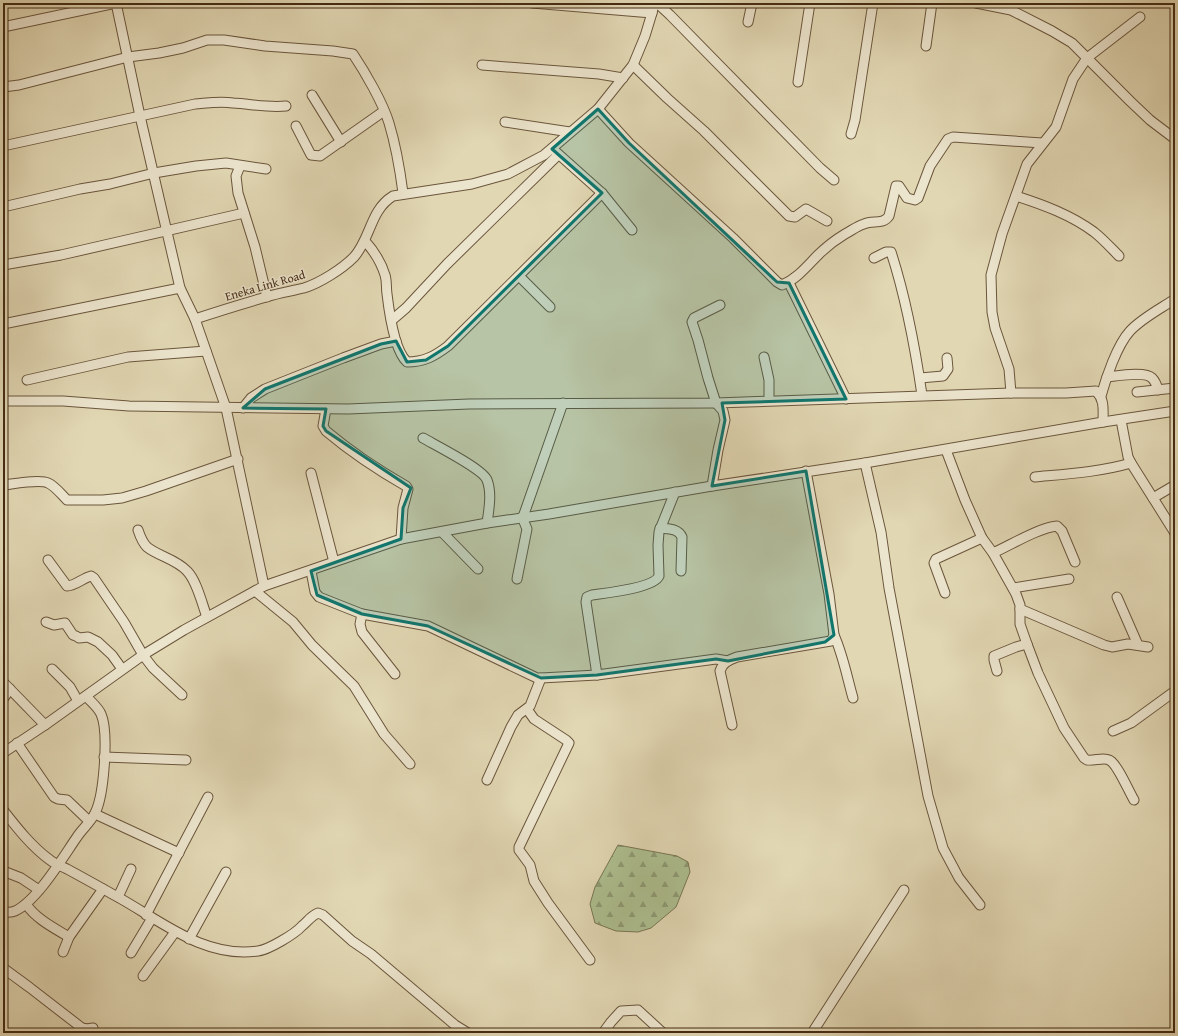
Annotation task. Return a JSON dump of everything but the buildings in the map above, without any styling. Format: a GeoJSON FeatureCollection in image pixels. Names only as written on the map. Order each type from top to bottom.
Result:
{"type":"FeatureCollection","features":[{"type":"Feature","properties":{"kind":"street"},"geometry":{"type":"LineString","coordinates":[[3,27],[116,3],[140,116],[180,288],[195,319],[226,408],[264,586]]}},
{"type":"Feature","properties":{"kind":"street"},"geometry":{"type":"LineString","coordinates":[[532,3],[652,13]]}},
{"type":"Feature","properties":{"kind":"street"},"geometry":{"type":"LineString","coordinates":[[655,3],[670,15],[820,168],[834,180]]}},
{"type":"Feature","properties":{"kind":"street","name":"Eneka Link Road"},"geometry":{"type":"LineString","coordinates":[[195,319],[267,296],[306,287],[330,275],[354,257],[365,241],[378,209],[384,201],[393,196],[403,193],[472,184],[508,174],[544,155],[555,152],[570,132],[598,109],[633,65],[655,3]]}},
{"type":"Feature","properties":{"kind":"street"},"geometry":{"type":"LineString","coordinates":[[748,22],[752,3]]}},
{"type":"Feature","properties":{"kind":"street"},"geometry":{"type":"LineString","coordinates":[[798,82],[810,3]]}},
{"type":"Feature","properties":{"kind":"street"},"geometry":{"type":"LineString","coordinates":[[851,134],[855,120],[873,3]]}},
{"type":"Feature","properties":{"kind":"street"},"geometry":{"type":"LineString","coordinates":[[926,46],[932,3]]}},
{"type":"Feature","properties":{"kind":"street"},"geometry":{"type":"LineString","coordinates":[[976,3],[1011,10],[1072,42],[1150,120],[1175,139]]}},
{"type":"Feature","properties":{"kind":"street"},"geometry":{"type":"LineString","coordinates":[[1011,392],[1009,369],[995,328],[990,287],[991,275],[1002,234],[1027,164],[1056,126],[1073,78],[1087,58],[1140,17]]}},
{"type":"Feature","properties":{"kind":"street"},"geometry":{"type":"LineString","coordinates":[[3,87],[19,85],[128,56],[165,52],[183,48],[207,40],[224,40],[265,46],[333,51],[352,54],[384,111],[394,144],[403,193]]}},
{"type":"Feature","properties":{"kind":"street"},"geometry":{"type":"LineString","coordinates":[[482,65],[599,74],[623,78]]}},
{"type":"Feature","properties":{"kind":"street"},"geometry":{"type":"LineString","coordinates":[[633,65],[704,131],[789,216],[794,217],[806,209],[827,221]]}},
{"type":"Feature","properties":{"kind":"street"},"geometry":{"type":"LineString","coordinates":[[312,95],[341,142]]}},
{"type":"Feature","properties":{"kind":"street"},"geometry":{"type":"LineString","coordinates":[[3,146],[181,107],[214,102],[232,102],[277,107],[286,106]]}},
{"type":"Feature","properties":{"kind":"street"},"geometry":{"type":"LineString","coordinates":[[598,109],[629,143],[733,238],[777,282],[782,285],[805,269],[831,243],[841,236],[864,224],[882,222],[886,220],[889,216],[896,186],[899,186],[909,199],[915,200],[918,198],[930,166],[948,139],[953,137],[1042,143]]}},
{"type":"Feature","properties":{"kind":"street"},"geometry":{"type":"LineString","coordinates":[[296,126],[312,155],[320,156],[384,111]]}},
{"type":"Feature","properties":{"kind":"street"},"geometry":{"type":"LineString","coordinates":[[505,122],[570,132]]}},
{"type":"Feature","properties":{"kind":"street"},"geometry":{"type":"LineString","coordinates":[[392,320],[406,308],[555,152],[602,193],[632,230]]}},
{"type":"Feature","properties":{"kind":"street"},"geometry":{"type":"LineString","coordinates":[[3,207],[154,173],[216,163],[266,169]]}},
{"type":"Feature","properties":{"kind":"street"},"geometry":{"type":"LineString","coordinates":[[240,166],[236,176],[244,213],[255,247],[267,296]]}},
{"type":"Feature","properties":{"kind":"street"},"geometry":{"type":"LineString","coordinates":[[365,241],[375,253],[386,278],[389,308],[396,341],[402,357],[407,362],[426,360],[448,346],[602,193]]}},
{"type":"Feature","properties":{"kind":"street"},"geometry":{"type":"LineString","coordinates":[[1016,196],[1050,208],[1074,220],[1095,233],[1119,256]]}},
{"type":"Feature","properties":{"kind":"street"},"geometry":{"type":"LineString","coordinates":[[3,266],[168,232],[244,213]]}},
{"type":"Feature","properties":{"kind":"street"},"geometry":{"type":"LineString","coordinates":[[874,258],[886,252],[891,252],[909,321],[922,395]]}},
{"type":"Feature","properties":{"kind":"street"},"geometry":{"type":"LineString","coordinates":[[520,276],[550,307]]}},
{"type":"Feature","properties":{"kind":"street"},"geometry":{"type":"LineString","coordinates":[[788,282],[846,399]]}},
{"type":"Feature","properties":{"kind":"street"},"geometry":{"type":"LineString","coordinates":[[3,324],[180,288]]}},
{"type":"Feature","properties":{"kind":"street"},"geometry":{"type":"LineString","coordinates":[[1101,396],[1106,377],[1129,332],[1141,321],[1175,299]]}},
{"type":"Feature","properties":{"kind":"street"},"geometry":{"type":"LineString","coordinates":[[712,486],[725,420],[723,411],[716,403],[692,322],[694,318],[720,305]]}},
{"type":"Feature","properties":{"kind":"street"},"geometry":{"type":"LineString","coordinates":[[243,408],[251,398],[265,389],[381,344],[396,341]]}},
{"type":"Feature","properties":{"kind":"street"},"geometry":{"type":"LineString","coordinates":[[27,380],[128,357],[206,351]]}},
{"type":"Feature","properties":{"kind":"street"},"geometry":{"type":"LineString","coordinates":[[764,357],[769,380],[769,400]]}},
{"type":"Feature","properties":{"kind":"street"},"geometry":{"type":"LineString","coordinates":[[920,378],[943,376],[948,369],[947,358]]}},
{"type":"Feature","properties":{"kind":"street"},"geometry":{"type":"LineString","coordinates":[[1106,377],[1148,376],[1153,379],[1158,390]]}},
{"type":"Feature","properties":{"kind":"street"},"geometry":{"type":"LineString","coordinates":[[1137,392],[1175,388]]}},
{"type":"Feature","properties":{"kind":"street"},"geometry":{"type":"LineString","coordinates":[[3,401],[63,401],[129,406],[348,409],[469,404],[716,403],[1011,392],[1096,392],[1101,396],[1104,404],[1103,422]]}},
{"type":"Feature","properties":{"kind":"street"},"geometry":{"type":"LineString","coordinates":[[517,579],[527,529],[523,517],[562,403]]}},
{"type":"Feature","properties":{"kind":"street"},"geometry":{"type":"LineString","coordinates":[[326,409],[323,426],[326,431],[379,470],[406,486],[408,489],[403,508],[401,539]]}},
{"type":"Feature","properties":{"kind":"street"},"geometry":{"type":"LineString","coordinates":[[3,753],[143,655],[207,617],[264,586],[401,539],[523,517],[946,450],[1103,422],[1175,411]]}},
{"type":"Feature","properties":{"kind":"street"},"geometry":{"type":"LineString","coordinates":[[1121,420],[1128,457],[1175,533]]}},
{"type":"Feature","properties":{"kind":"street"},"geometry":{"type":"LineString","coordinates":[[423,438],[476,469],[485,476],[488,483],[489,502],[487,523]]}},
{"type":"Feature","properties":{"kind":"street"},"geometry":{"type":"LineString","coordinates":[[946,450],[965,500],[982,538],[993,553],[1018,598],[1020,624],[1027,644],[1038,674],[1064,728],[1088,760],[1111,760],[1134,800]]}},
{"type":"Feature","properties":{"kind":"street"},"geometry":{"type":"LineString","coordinates":[[3,485],[20,482],[46,482],[53,486],[68,500],[122,498],[238,459]]}},
{"type":"Feature","properties":{"kind":"street"},"geometry":{"type":"LineString","coordinates":[[865,463],[881,532],[889,588],[928,796],[943,848],[959,878],[980,905]]}},
{"type":"Feature","properties":{"kind":"street"},"geometry":{"type":"LineString","coordinates":[[1035,477],[1116,468],[1131,463]]}},
{"type":"Feature","properties":{"kind":"street"},"geometry":{"type":"LineString","coordinates":[[806,471],[829,594],[834,635],[841,651],[853,698]]}},
{"type":"Feature","properties":{"kind":"street"},"geometry":{"type":"LineString","coordinates":[[311,473],[334,562]]}},
{"type":"Feature","properties":{"kind":"street"},"geometry":{"type":"LineString","coordinates":[[1153,498],[1175,485]]}},
{"type":"Feature","properties":{"kind":"street"},"geometry":{"type":"LineString","coordinates":[[597,675],[586,602],[587,597],[652,583],[657,580],[659,576],[658,545],[660,528],[675,492]]}},
{"type":"Feature","properties":{"kind":"street"},"geometry":{"type":"LineString","coordinates":[[993,553],[1035,533],[1057,526],[1062,531],[1075,562]]}},
{"type":"Feature","properties":{"kind":"street"},"geometry":{"type":"LineString","coordinates":[[660,528],[676,530],[682,537],[681,571]]}},
{"type":"Feature","properties":{"kind":"street"},"geometry":{"type":"LineString","coordinates":[[138,530],[141,539],[146,546],[174,561],[191,576],[207,617]]}},
{"type":"Feature","properties":{"kind":"street"},"geometry":{"type":"LineString","coordinates":[[442,532],[478,569]]}},
{"type":"Feature","properties":{"kind":"street"},"geometry":{"type":"LineString","coordinates":[[945,593],[934,563],[936,559],[982,538]]}},
{"type":"Feature","properties":{"kind":"street"},"geometry":{"type":"LineString","coordinates":[[48,560],[67,586],[91,576],[94,578],[124,622],[143,655],[153,668],[182,695]]}},
{"type":"Feature","properties":{"kind":"street"},"geometry":{"type":"LineString","coordinates":[[311,571],[317,595],[362,614],[428,626],[537,678],[597,675],[716,659],[728,661]]}},
{"type":"Feature","properties":{"kind":"street"},"geometry":{"type":"LineString","coordinates":[[1013,588],[1069,579]]}},
{"type":"Feature","properties":{"kind":"street"},"geometry":{"type":"LineString","coordinates":[[255,591],[293,622],[312,645],[354,686],[384,734],[410,764]]}},
{"type":"Feature","properties":{"kind":"street"},"geometry":{"type":"LineString","coordinates":[[1117,597],[1138,645]]}},
{"type":"Feature","properties":{"kind":"street"},"geometry":{"type":"LineString","coordinates":[[1020,610],[1104,645],[1112,647],[1128,644],[1148,647]]}},
{"type":"Feature","properties":{"kind":"street"},"geometry":{"type":"LineString","coordinates":[[362,614],[360,624],[362,632],[395,674]]}},
{"type":"Feature","properties":{"kind":"street"},"geometry":{"type":"LineString","coordinates":[[46,622],[54,625],[66,622],[73,635],[93,638],[112,654],[122,669]]}},
{"type":"Feature","properties":{"kind":"street"},"geometry":{"type":"LineString","coordinates":[[732,725],[720,671],[722,665],[737,657],[831,641],[834,635]]}},
{"type":"Feature","properties":{"kind":"street"},"geometry":{"type":"LineString","coordinates":[[997,671],[994,656],[1027,644]]}},
{"type":"Feature","properties":{"kind":"street"},"geometry":{"type":"LineString","coordinates":[[3,912],[16,911],[26,904],[39,890],[92,817],[102,793],[104,727],[102,715],[96,706],[82,699],[52,669]]}},
{"type":"Feature","properties":{"kind":"street"},"geometry":{"type":"LineString","coordinates":[[487,780],[513,722],[518,715],[527,709],[541,678]]}},
{"type":"Feature","properties":{"kind":"street"},"geometry":{"type":"LineString","coordinates":[[3,682],[45,725]]}},
{"type":"Feature","properties":{"kind":"street"},"geometry":{"type":"LineString","coordinates":[[3,699],[10,689]]}},
{"type":"Feature","properties":{"kind":"street"},"geometry":{"type":"LineString","coordinates":[[1113,731],[1130,723],[1175,692]]}},
{"type":"Feature","properties":{"kind":"street"},"geometry":{"type":"LineString","coordinates":[[527,709],[531,716],[569,743],[519,847],[519,850],[530,865],[534,881],[548,903],[590,960]]}},
{"type":"Feature","properties":{"kind":"street"},"geometry":{"type":"LineString","coordinates":[[17,743],[54,797],[67,800],[92,817],[179,852]]}},
{"type":"Feature","properties":{"kind":"street"},"geometry":{"type":"LineString","coordinates":[[104,757],[186,760]]}},
{"type":"Feature","properties":{"kind":"street"},"geometry":{"type":"LineString","coordinates":[[131,953],[179,852],[208,797]]}},
{"type":"Feature","properties":{"kind":"street"},"geometry":{"type":"LineString","coordinates":[[3,810],[32,845],[52,862],[118,897],[175,932],[213,948],[238,952],[259,951],[293,934],[313,915],[318,913],[323,915],[352,941],[376,958],[455,1025],[468,1033]]}},
{"type":"Feature","properties":{"kind":"street"},"geometry":{"type":"LineString","coordinates":[[118,897],[131,869]]}},
{"type":"Feature","properties":{"kind":"street"},"geometry":{"type":"LineString","coordinates":[[3,871],[21,878],[39,890]]}},
{"type":"Feature","properties":{"kind":"street"},"geometry":{"type":"LineString","coordinates":[[189,939],[226,872]]}},
{"type":"Feature","properties":{"kind":"street"},"geometry":{"type":"LineString","coordinates":[[63,952],[69,937],[103,889]]}},
{"type":"Feature","properties":{"kind":"street"},"geometry":{"type":"LineString","coordinates":[[812,1033],[904,890]]}},
{"type":"Feature","properties":{"kind":"street"},"geometry":{"type":"LineString","coordinates":[[26,904],[39,918],[69,937]]}},
{"type":"Feature","properties":{"kind":"street"},"geometry":{"type":"LineString","coordinates":[[143,976],[175,932]]}},
{"type":"Feature","properties":{"kind":"street"},"geometry":{"type":"LineString","coordinates":[[3,968],[82,1028],[93,1028]]}},
{"type":"Feature","properties":{"kind":"street"},"geometry":{"type":"LineString","coordinates":[[603,1033],[621,1011],[638,1010],[664,1033]]}},
{"type":"Feature","properties":{"kind":"highlighted area"},"geometry":{"type":"Polygon","coordinates":[[[598,109],[629,143],[777,282],[789,283],[846,399],[722,403],[725,420],[712,486],[806,471],[834,635],[825,642],[728,661],[716,659],[597,675],[541,678],[428,626],[362,614],[317,595],[311,571],[401,539],[403,508],[411,488],[326,431],[323,426],[326,409],[243,408],[265,389],[381,344],[396,341],[407,362],[426,360],[448,346],[602,193],[552,149],[598,109]]]}},
{"type":"Feature","properties":{"kind":"green space"},"geometry":{"type":"Polygon","coordinates":[[[618,845],[677,856],[688,862],[690,872],[676,907],[651,928],[638,932],[616,931],[595,923],[590,904],[595,887],[618,845]]]}}]}
